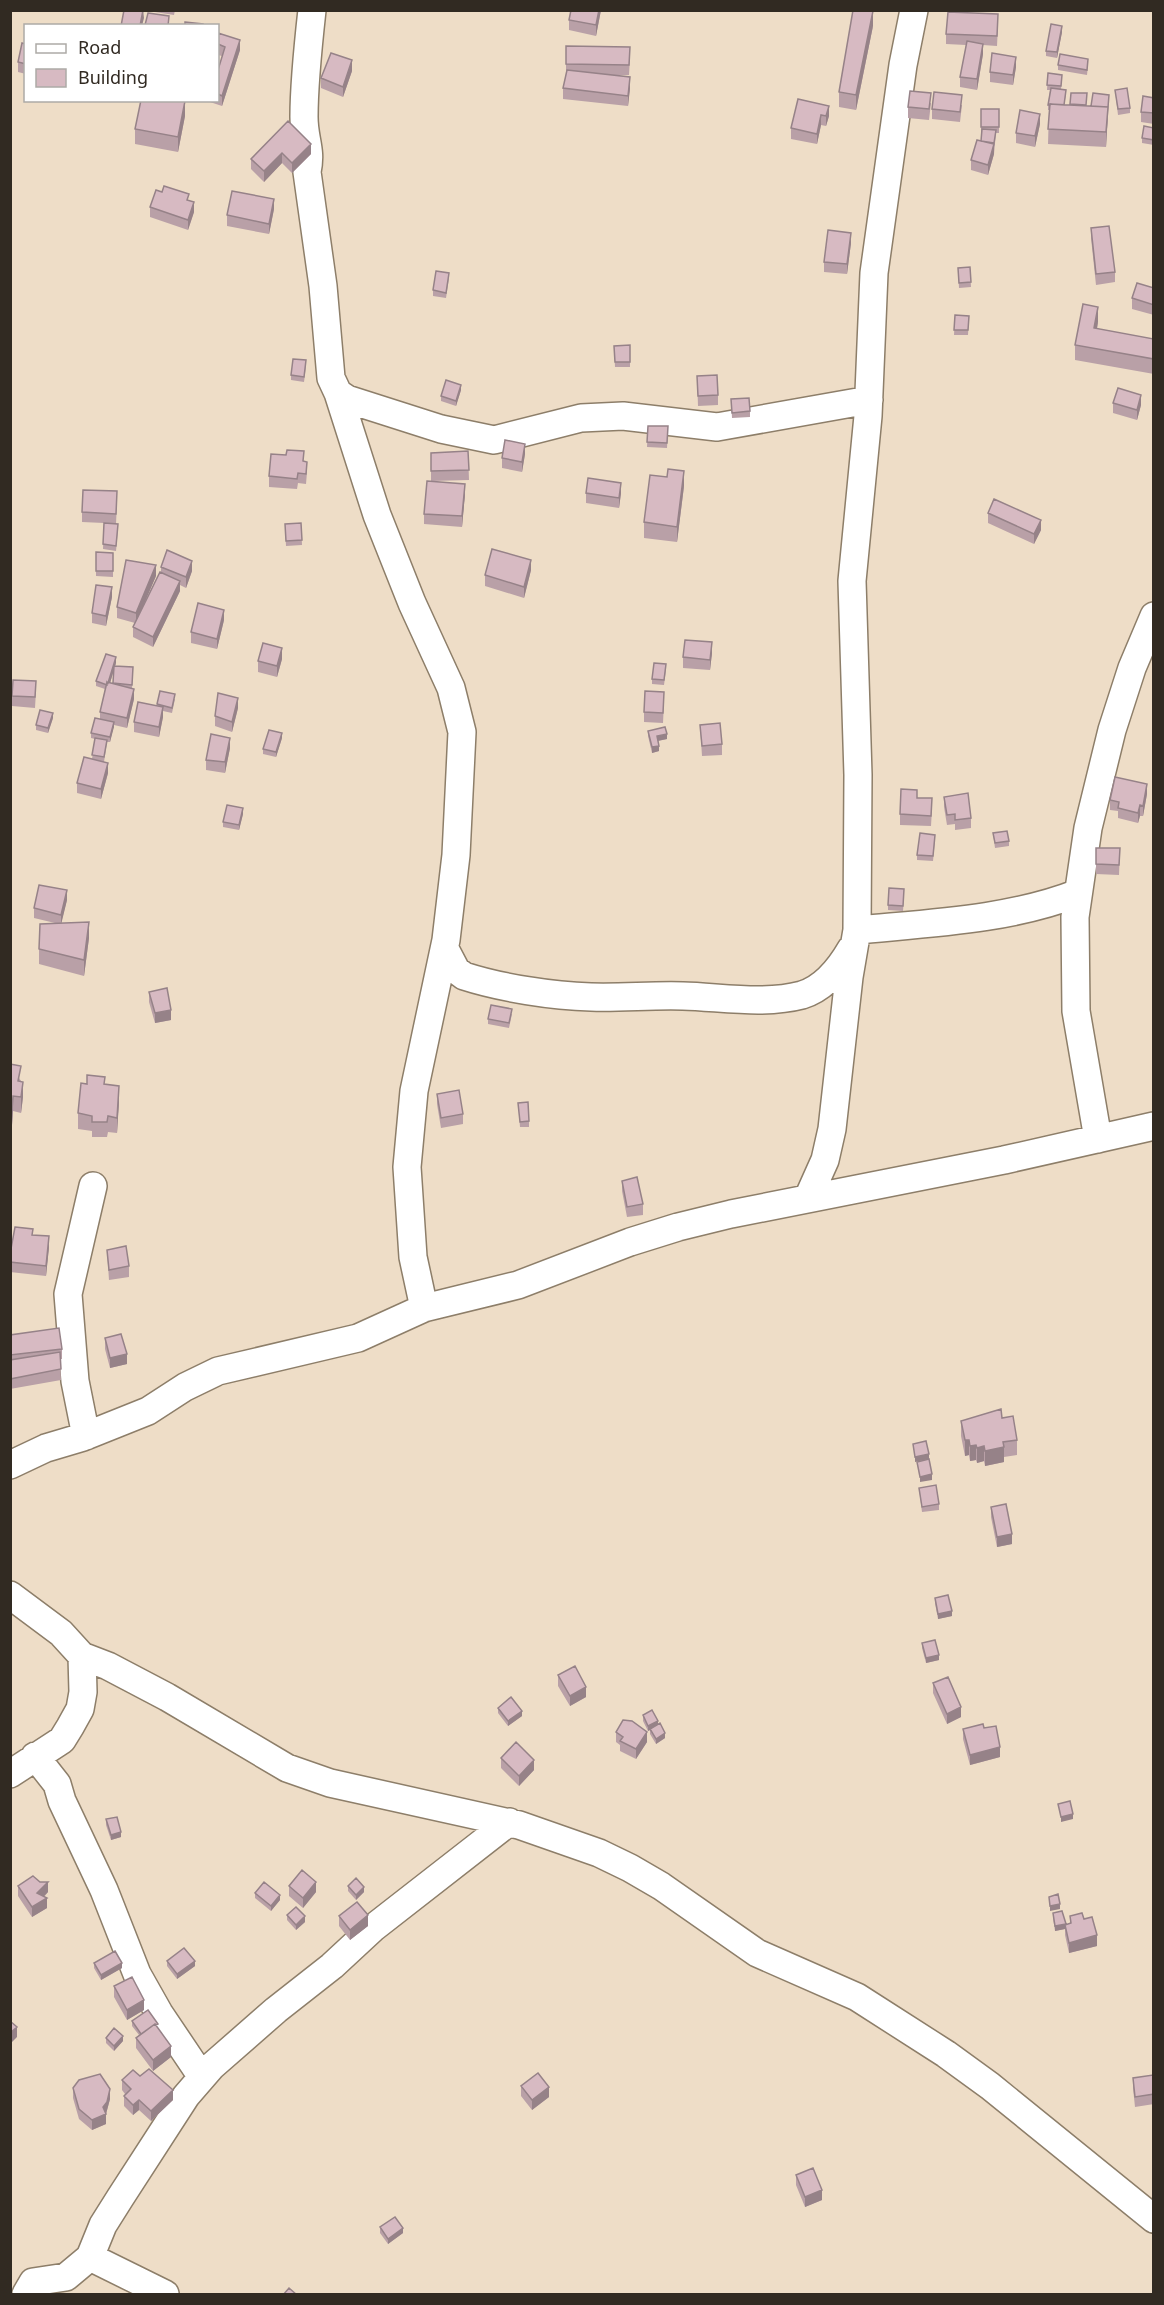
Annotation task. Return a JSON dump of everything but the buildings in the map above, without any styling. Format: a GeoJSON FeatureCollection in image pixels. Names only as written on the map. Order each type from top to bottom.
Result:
{"type":"FeatureCollection","features":[{"type":"Feature","properties":{"kind":"street"},"geometry":{"type":"LineString","coordinates":[[312,10],[305,77],[304,140],[311,154],[307,171],[324,296],[331,378],[338,393],[377,515],[412,603],[451,688],[461,719],[462,749],[456,855],[445,949],[420,1061],[407,1167],[413,1257],[424,1308]]}},
{"type":"Feature","properties":{"kind":"street"},"geometry":{"type":"LineString","coordinates":[[808,1198],[825,1160],[832,1129],[855,937],[858,786],[852,581],[869,400],[874,273],[903,65],[914,10]]}},
{"type":"Feature","properties":{"kind":"street"},"geometry":{"type":"LineString","coordinates":[[338,393],[347,399],[441,429],[493,451],[581,418],[642,417],[717,427],[869,400]]}},
{"type":"Feature","properties":{"kind":"street"},"geometry":{"type":"LineString","coordinates":[[1098,1139],[1076,1011],[1074,947],[1078,893],[1088,828],[1112,730],[1132,668],[1154,616]]}},
{"type":"Feature","properties":{"kind":"street"},"geometry":{"type":"LineString","coordinates":[[855,937],[997,914],[1051,903],[1078,893]]}},
{"type":"Feature","properties":{"kind":"street"},"geometry":{"type":"LineString","coordinates":[[445,949],[456,970],[464,976],[533,989],[588,997],[684,996],[765,999],[803,995],[822,985],[838,968],[855,937]]}},
{"type":"Feature","properties":{"kind":"street"},"geometry":{"type":"LineString","coordinates":[[10,1465],[46,1448],[86,1436],[148,1411],[185,1387],[218,1371],[358,1338],[424,1308],[518,1285],[630,1242],[678,1227],[1154,1126]]}},
{"type":"Feature","properties":{"kind":"street"},"geometry":{"type":"LineString","coordinates":[[86,1436],[75,1381],[68,1293],[93,1186]]}},
{"type":"Feature","properties":{"kind":"street"},"geometry":{"type":"LineString","coordinates":[[10,1595],[61,1633],[82,1656],[108,1666],[167,1697],[228,1732],[261,1755],[307,1777],[508,1822],[599,1853],[630,1868],[661,1886],[757,1953],[838,1988],[880,2011],[990,2086],[1154,2219]]}},
{"type":"Feature","properties":{"kind":"street"},"geometry":{"type":"LineString","coordinates":[[10,1774],[34,1756],[62,1740],[80,1708],[83,1692],[82,1656]]}},
{"type":"Feature","properties":{"kind":"street"},"geometry":{"type":"LineString","coordinates":[[34,1756],[57,1784],[67,1812],[100,1881],[137,1974],[159,2013],[202,2077]]}},
{"type":"Feature","properties":{"kind":"street"},"geometry":{"type":"LineString","coordinates":[[23,2286],[66,2277],[90,2257],[109,2216],[186,2096],[202,2077],[276,2010],[318,1978],[373,1928],[508,1822]]}},
{"type":"Feature","properties":{"kind":"street"},"geometry":{"type":"LineString","coordinates":[[90,2257],[165,2295]]}}]}
